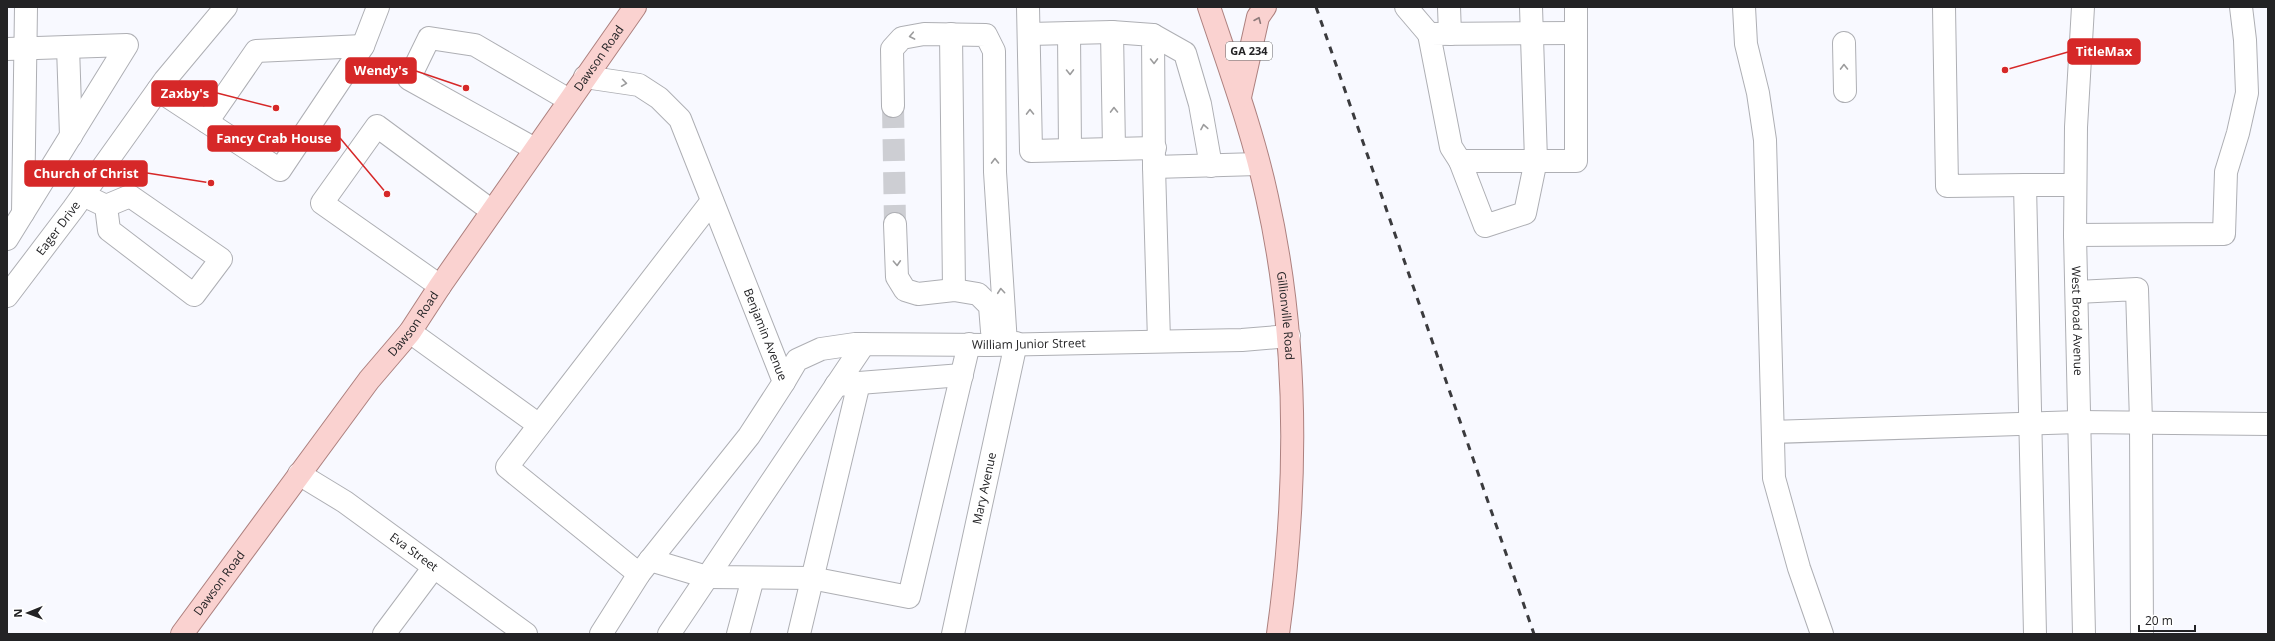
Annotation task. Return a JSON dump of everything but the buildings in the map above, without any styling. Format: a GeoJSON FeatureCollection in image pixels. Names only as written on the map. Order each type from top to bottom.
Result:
{"type":"FeatureCollection","features":[{"type":"Feature","properties":{"kind":"main road","name":"Dawson Road"},"geometry":{"type":"LineString","coordinates":[[182,634],[369,380],[410,332],[440,286],[635,7]]}},
{"type":"Feature","properties":{"kind":"main road","name":"Gillionville Road"},"geometry":{"type":"LineString","coordinates":[[1209,7],[1240,98],[1258,164],[1273,227],[1289,336],[1293,466],[1286,569],[1278,634]]}},
{"type":"Feature","properties":{"kind":"main road","name":"GA 234"},"geometry":{"type":"LineString","coordinates":[[1240,98],[1258,17],[1266,7]]}},
{"type":"Feature","properties":{"kind":"street"},"geometry":{"type":"LineString","coordinates":[[23,213],[16,49],[26,7]]}},
{"type":"Feature","properties":{"kind":"street","name":"Eager Drive"},"geometry":{"type":"LineString","coordinates":[[7,296],[83,195],[158,90],[226,7]]}},
{"type":"Feature","properties":{"kind":"street"},"geometry":{"type":"LineString","coordinates":[[158,90],[280,170],[363,46],[378,7]]}},
{"type":"Feature","properties":{"kind":"street"},"geometry":{"type":"LineString","coordinates":[[1028,7],[1031,151],[1114,149],[1155,158],[1211,166],[1258,164]]}},
{"type":"Feature","properties":{"kind":"street"},"geometry":{"type":"LineString","coordinates":[[1406,7],[1429,34],[1451,147],[1460,161],[1485,226],[1525,213],[1536,160],[1531,7]]}},
{"type":"Feature","properties":{"kind":"street"},"geometry":{"type":"LineString","coordinates":[[1449,7],[1450,34]]}},
{"type":"Feature","properties":{"kind":"street"},"geometry":{"type":"LineString","coordinates":[[1460,161],[1576,161],[1576,7]]}},
{"type":"Feature","properties":{"kind":"street"},"geometry":{"type":"LineString","coordinates":[[1744,7],[1746,44],[1758,93],[1765,140],[1774,432],[1774,478],[1799,568],[1822,634]]}},
{"type":"Feature","properties":{"kind":"street"},"geometry":{"type":"LineString","coordinates":[[1944,7],[1947,186],[2075,184]]}},
{"type":"Feature","properties":{"kind":"street","name":"West Broad Avenue"},"geometry":{"type":"LineString","coordinates":[[2083,7],[2075,184],[2075,235],[2084,634]]}},
{"type":"Feature","properties":{"kind":"street"},"geometry":{"type":"LineString","coordinates":[[2075,235],[2224,234],[2226,172],[2238,133],[2247,93],[2245,40],[2241,7]]}},
{"type":"Feature","properties":{"kind":"street"},"geometry":{"type":"LineString","coordinates":[[1029,34],[1112,32],[1153,35],[1185,53],[1200,104],[1211,166]]}},
{"type":"Feature","properties":{"kind":"street"},"geometry":{"type":"LineString","coordinates":[[1112,32],[1114,149]]}},
{"type":"Feature","properties":{"kind":"street"},"geometry":{"type":"LineString","coordinates":[[1069,33],[1070,150]]}},
{"type":"Feature","properties":{"kind":"street"},"geometry":{"type":"LineString","coordinates":[[1429,34],[1576,33]]}},
{"type":"Feature","properties":{"kind":"street"},"geometry":{"type":"LineString","coordinates":[[893,106],[892,49],[902,38],[924,34],[986,35],[994,51],[995,172],[1005,344]]}},
{"type":"Feature","properties":{"kind":"street"},"geometry":{"type":"LineString","coordinates":[[951,34],[954,290]]}},
{"type":"Feature","properties":{"kind":"street"},"geometry":{"type":"LineString","coordinates":[[1153,35],[1159,341]]}},
{"type":"Feature","properties":{"kind":"street"},"geometry":{"type":"LineString","coordinates":[[535,149],[410,79],[429,38],[475,45],[569,100]]}},
{"type":"Feature","properties":{"kind":"street"},"geometry":{"type":"LineString","coordinates":[[1844,43],[1844,91]]}},
{"type":"Feature","properties":{"kind":"street"},"geometry":{"type":"LineString","coordinates":[[7,239],[126,45],[16,49]]}},
{"type":"Feature","properties":{"kind":"street"},"geometry":{"type":"LineString","coordinates":[[207,122],[256,50],[363,46]]}},
{"type":"Feature","properties":{"kind":"street"},"geometry":{"type":"LineString","coordinates":[[68,47],[71,136]]}},
{"type":"Feature","properties":{"kind":"street","name":"Benjamin Avenue"},"geometry":{"type":"LineString","coordinates":[[585,77],[639,85],[659,98],[680,119],[784,382],[749,436],[645,567],[601,634]]}},
{"type":"Feature","properties":{"kind":"street"},"geometry":{"type":"LineString","coordinates":[[440,286],[322,203],[377,126],[492,211]]}},
{"type":"Feature","properties":{"kind":"street"},"geometry":{"type":"LineString","coordinates":[[2025,185],[2035,634]]}},
{"type":"Feature","properties":{"kind":"street"},"geometry":{"type":"LineString","coordinates":[[83,195],[106,206],[130,196],[221,260],[194,295],[109,230],[106,206]]}},
{"type":"Feature","properties":{"kind":"street"},"geometry":{"type":"LineString","coordinates":[[712,201],[506,467],[645,567],[707,577],[811,578],[909,597],[970,344]]}},
{"type":"Feature","properties":{"kind":"street"},"geometry":{"type":"LineString","coordinates":[[895,224],[897,277],[905,290],[918,294],[954,290],[978,294],[990,306],[1005,344]]}},
{"type":"Feature","properties":{"kind":"street"},"geometry":{"type":"LineString","coordinates":[[2076,292],[2137,289],[2141,422],[2142,634]]}},
{"type":"Feature","properties":{"kind":"street"},"geometry":{"type":"LineString","coordinates":[[410,332],[539,425]]}},
{"type":"Feature","properties":{"kind":"street","name":"William Junior Street"},"geometry":{"type":"LineString","coordinates":[[784,382],[797,360],[815,351],[864,344],[1005,344],[1242,340],[1289,336]]}},
{"type":"Feature","properties":{"kind":"street"},"geometry":{"type":"LineString","coordinates":[[669,634],[864,344]]}},
{"type":"Feature","properties":{"kind":"street","name":"Mary Avenue"},"geometry":{"type":"LineString","coordinates":[[953,634],[1005,344]]}},
{"type":"Feature","properties":{"kind":"street"},"geometry":{"type":"LineString","coordinates":[[836,385],[962,375]]}},
{"type":"Feature","properties":{"kind":"street"},"geometry":{"type":"LineString","coordinates":[[798,634],[859,383]]}},
{"type":"Feature","properties":{"kind":"street"},"geometry":{"type":"LineString","coordinates":[[1774,432],[2030,422],[2268,424]]}},
{"type":"Feature","properties":{"kind":"street","name":"Eva Street"},"geometry":{"type":"LineString","coordinates":[[300,474],[345,502],[526,634]]}},
{"type":"Feature","properties":{"kind":"street"},"geometry":{"type":"LineString","coordinates":[[384,634],[434,567]]}},
{"type":"Feature","properties":{"kind":"street"},"geometry":{"type":"LineString","coordinates":[[738,634],[753,578]]}},
{"type":"Feature","properties":{"kind":"tunnel"},"geometry":{"type":"LineString","coordinates":[[893,106],[895,224]]}},
{"type":"Feature","properties":{"kind":"railway"},"geometry":{"type":"LineString","coordinates":[[1316,7],[1534,634]]}},
{"type":"Feature","properties":{"kind":"place","name":"TitleMax"},"geometry":{"type":"Point","coordinates":[2005,70]}},
{"type":"Feature","properties":{"kind":"place","name":"Wendy's"},"geometry":{"type":"Point","coordinates":[466,88]}},
{"type":"Feature","properties":{"kind":"place","name":"Zaxby's"},"geometry":{"type":"Point","coordinates":[276,108]}},
{"type":"Feature","properties":{"kind":"place","name":"Church of Christ"},"geometry":{"type":"Point","coordinates":[211,183]}},
{"type":"Feature","properties":{"kind":"place","name":"Fancy Crab House"},"geometry":{"type":"Point","coordinates":[387,194]}}]}
